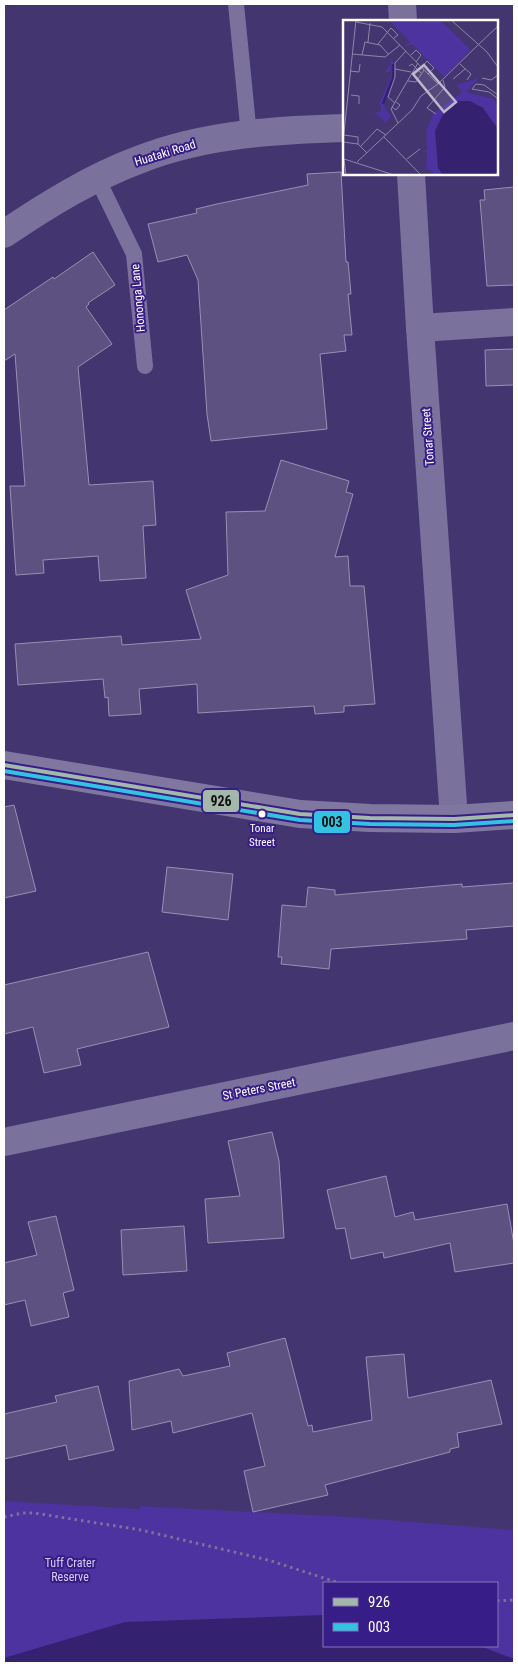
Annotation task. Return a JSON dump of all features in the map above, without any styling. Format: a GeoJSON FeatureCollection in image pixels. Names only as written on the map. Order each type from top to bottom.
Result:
{"type":"FeatureCollection","features":[{"type":"Feature","properties":{"kind":"main road"},"geometry":{"type":"LineString","coordinates":[[4,765],[300,814],[370,818],[454,819],[514,816]]}},
{"type":"Feature","properties":{"kind":"street"},"geometry":{"type":"LineString","coordinates":[[402,4],[403,20]]}},
{"type":"Feature","properties":{"kind":"street","name":"Huataki Road"},"geometry":{"type":"LineString","coordinates":[[4,234],[49,204],[97,178],[142,158],[185,146],[249,134],[343,128]]}},
{"type":"Feature","properties":{"kind":"street","name":"Tonar Street"},"geometry":{"type":"LineString","coordinates":[[412,175],[420,328],[454,819]]}},
{"type":"Feature","properties":{"kind":"street"},"geometry":{"type":"LineString","coordinates":[[420,328],[514,322]]}},
{"type":"Feature","properties":{"kind":"street","name":"St Peters Street"},"geometry":{"type":"LineString","coordinates":[[4,1142],[514,1036]]}},
{"type":"Feature","properties":{"kind":"lane"},"geometry":{"type":"LineString","coordinates":[[236,4],[249,134]]}},
{"type":"Feature","properties":{"kind":"lane","name":"Hononga Lane"},"geometry":{"type":"LineString","coordinates":[[97,178],[134,254],[144,366]]}},
{"type":"Feature","properties":{"kind":"path"},"geometry":{"type":"LineString","coordinates":[[4,1517],[23,1512],[34,1513],[141,1530],[268,1560],[336,1582]]}},
{"type":"Feature","properties":{"kind":"path"},"geometry":{"type":"LineString","coordinates":[[498,1601],[514,1600]]}},
{"type":"Feature","properties":{"kind":"green space","name":"Tuff Crater Reserve"},"geometry":{"type":"Polygon","coordinates":[[[4,1501],[140,1509],[140,1506],[348,1517],[514,1530],[514,1663],[4,1663],[4,1501]]]}},
{"type":"Feature","properties":{"kind":"shaded area"},"geometry":{"type":"Polygon","coordinates":[[[323,1615],[323,1647],[483,1647],[514,1659],[514,1663],[4,1663],[4,1658],[125,1622],[323,1615]]]}},
{"type":"Feature","properties":{"kind":"building"},"geometry":{"type":"Polygon","coordinates":[[[341,172],[346,262],[348,262],[351,294],[348,294],[352,335],[344,335],[346,351],[320,354],[327,429],[211,441],[207,414],[198,280],[187,255],[158,262],[148,224],[197,213],[196,209],[308,185],[307,174],[341,172]]]}},
{"type":"Feature","properties":{"kind":"building"},"geometry":{"type":"Polygon","coordinates":[[[514,187],[514,285],[487,286],[480,200],[485,200],[484,190],[514,187]]]}},
{"type":"Feature","properties":{"kind":"building"},"geometry":{"type":"Polygon","coordinates":[[[93,252],[115,285],[88,303],[86,307],[112,344],[78,367],[89,485],[153,481],[156,525],[143,526],[146,578],[100,581],[98,556],[43,560],[44,573],[16,575],[10,486],[25,486],[15,354],[4,361],[4,310],[93,252]]]}},
{"type":"Feature","properties":{"kind":"building"},"geometry":{"type":"Polygon","coordinates":[[[514,349],[514,385],[486,386],[485,350],[514,349]]]}},
{"type":"Feature","properties":{"kind":"building"},"geometry":{"type":"Polygon","coordinates":[[[281,460],[349,481],[346,492],[353,494],[335,557],[348,556],[350,586],[364,586],[375,704],[344,706],[344,712],[315,714],[314,706],[198,713],[197,684],[139,689],[141,714],[109,716],[108,697],[105,698],[103,679],[18,685],[15,644],[121,636],[122,645],[201,639],[186,590],[228,575],[226,512],[265,511],[281,460]]]}},
{"type":"Feature","properties":{"kind":"building"},"geometry":{"type":"Polygon","coordinates":[[[14,805],[36,891],[4,898],[4,807],[14,805]]]}},
{"type":"Feature","properties":{"kind":"building"},"geometry":{"type":"Polygon","coordinates":[[[167,867],[233,874],[228,920],[162,912],[167,867]]]}},
{"type":"Feature","properties":{"kind":"building"},"geometry":{"type":"Polygon","coordinates":[[[514,883],[514,926],[466,930],[467,939],[331,949],[329,969],[281,964],[282,957],[278,957],[282,905],[306,907],[308,887],[335,890],[335,895],[462,884],[462,887],[514,883]]]}},
{"type":"Feature","properties":{"kind":"building"},"geometry":{"type":"Polygon","coordinates":[[[148,952],[169,1027],[77,1049],[81,1065],[44,1073],[33,1027],[4,1034],[4,985],[148,952]]]}},
{"type":"Feature","properties":{"kind":"building"},"geometry":{"type":"Polygon","coordinates":[[[272,1132],[279,1161],[284,1238],[208,1243],[205,1199],[240,1196],[228,1141],[272,1132]]]}},
{"type":"Feature","properties":{"kind":"building"},"geometry":{"type":"Polygon","coordinates":[[[386,1176],[395,1217],[413,1212],[415,1220],[507,1204],[514,1244],[514,1263],[455,1272],[450,1243],[384,1258],[383,1252],[351,1259],[345,1228],[336,1229],[327,1190],[386,1176]]]}},
{"type":"Feature","properties":{"kind":"building"},"geometry":{"type":"Polygon","coordinates":[[[56,1216],[74,1290],[63,1293],[69,1317],[31,1326],[25,1300],[4,1305],[4,1263],[37,1255],[28,1222],[56,1216]]]}},
{"type":"Feature","properties":{"kind":"building"},"geometry":{"type":"Polygon","coordinates":[[[184,1226],[187,1271],[123,1275],[121,1230],[184,1226]]]}},
{"type":"Feature","properties":{"kind":"building"},"geometry":{"type":"Polygon","coordinates":[[[285,1338],[308,1426],[312,1425],[313,1432],[372,1420],[366,1357],[404,1354],[408,1398],[491,1380],[502,1424],[457,1433],[459,1447],[450,1449],[450,1452],[325,1485],[328,1495],[253,1512],[244,1471],[265,1466],[252,1413],[173,1433],[171,1421],[132,1430],[129,1381],[179,1369],[183,1376],[230,1366],[227,1353],[285,1338]]]}},
{"type":"Feature","properties":{"kind":"building"},"geometry":{"type":"Polygon","coordinates":[[[98,1386],[114,1450],[69,1460],[66,1445],[4,1459],[4,1414],[57,1402],[55,1396],[98,1386]]]}},
{"type":"Feature","properties":{"kind":"transit line","name":"926"},"geometry":{"type":"LineString","coordinates":[[4,765],[300,814],[370,818],[454,819],[514,815]]}},
{"type":"Feature","properties":{"kind":"transit line","name":"003"},"geometry":{"type":"LineString","coordinates":[[4,771],[300,820],[370,824],[454,825],[514,821]]}},
{"type":"Feature","properties":{"kind":"place","name":"Tonar Street"},"geometry":{"type":"Point","coordinates":[262,814]}}]}
